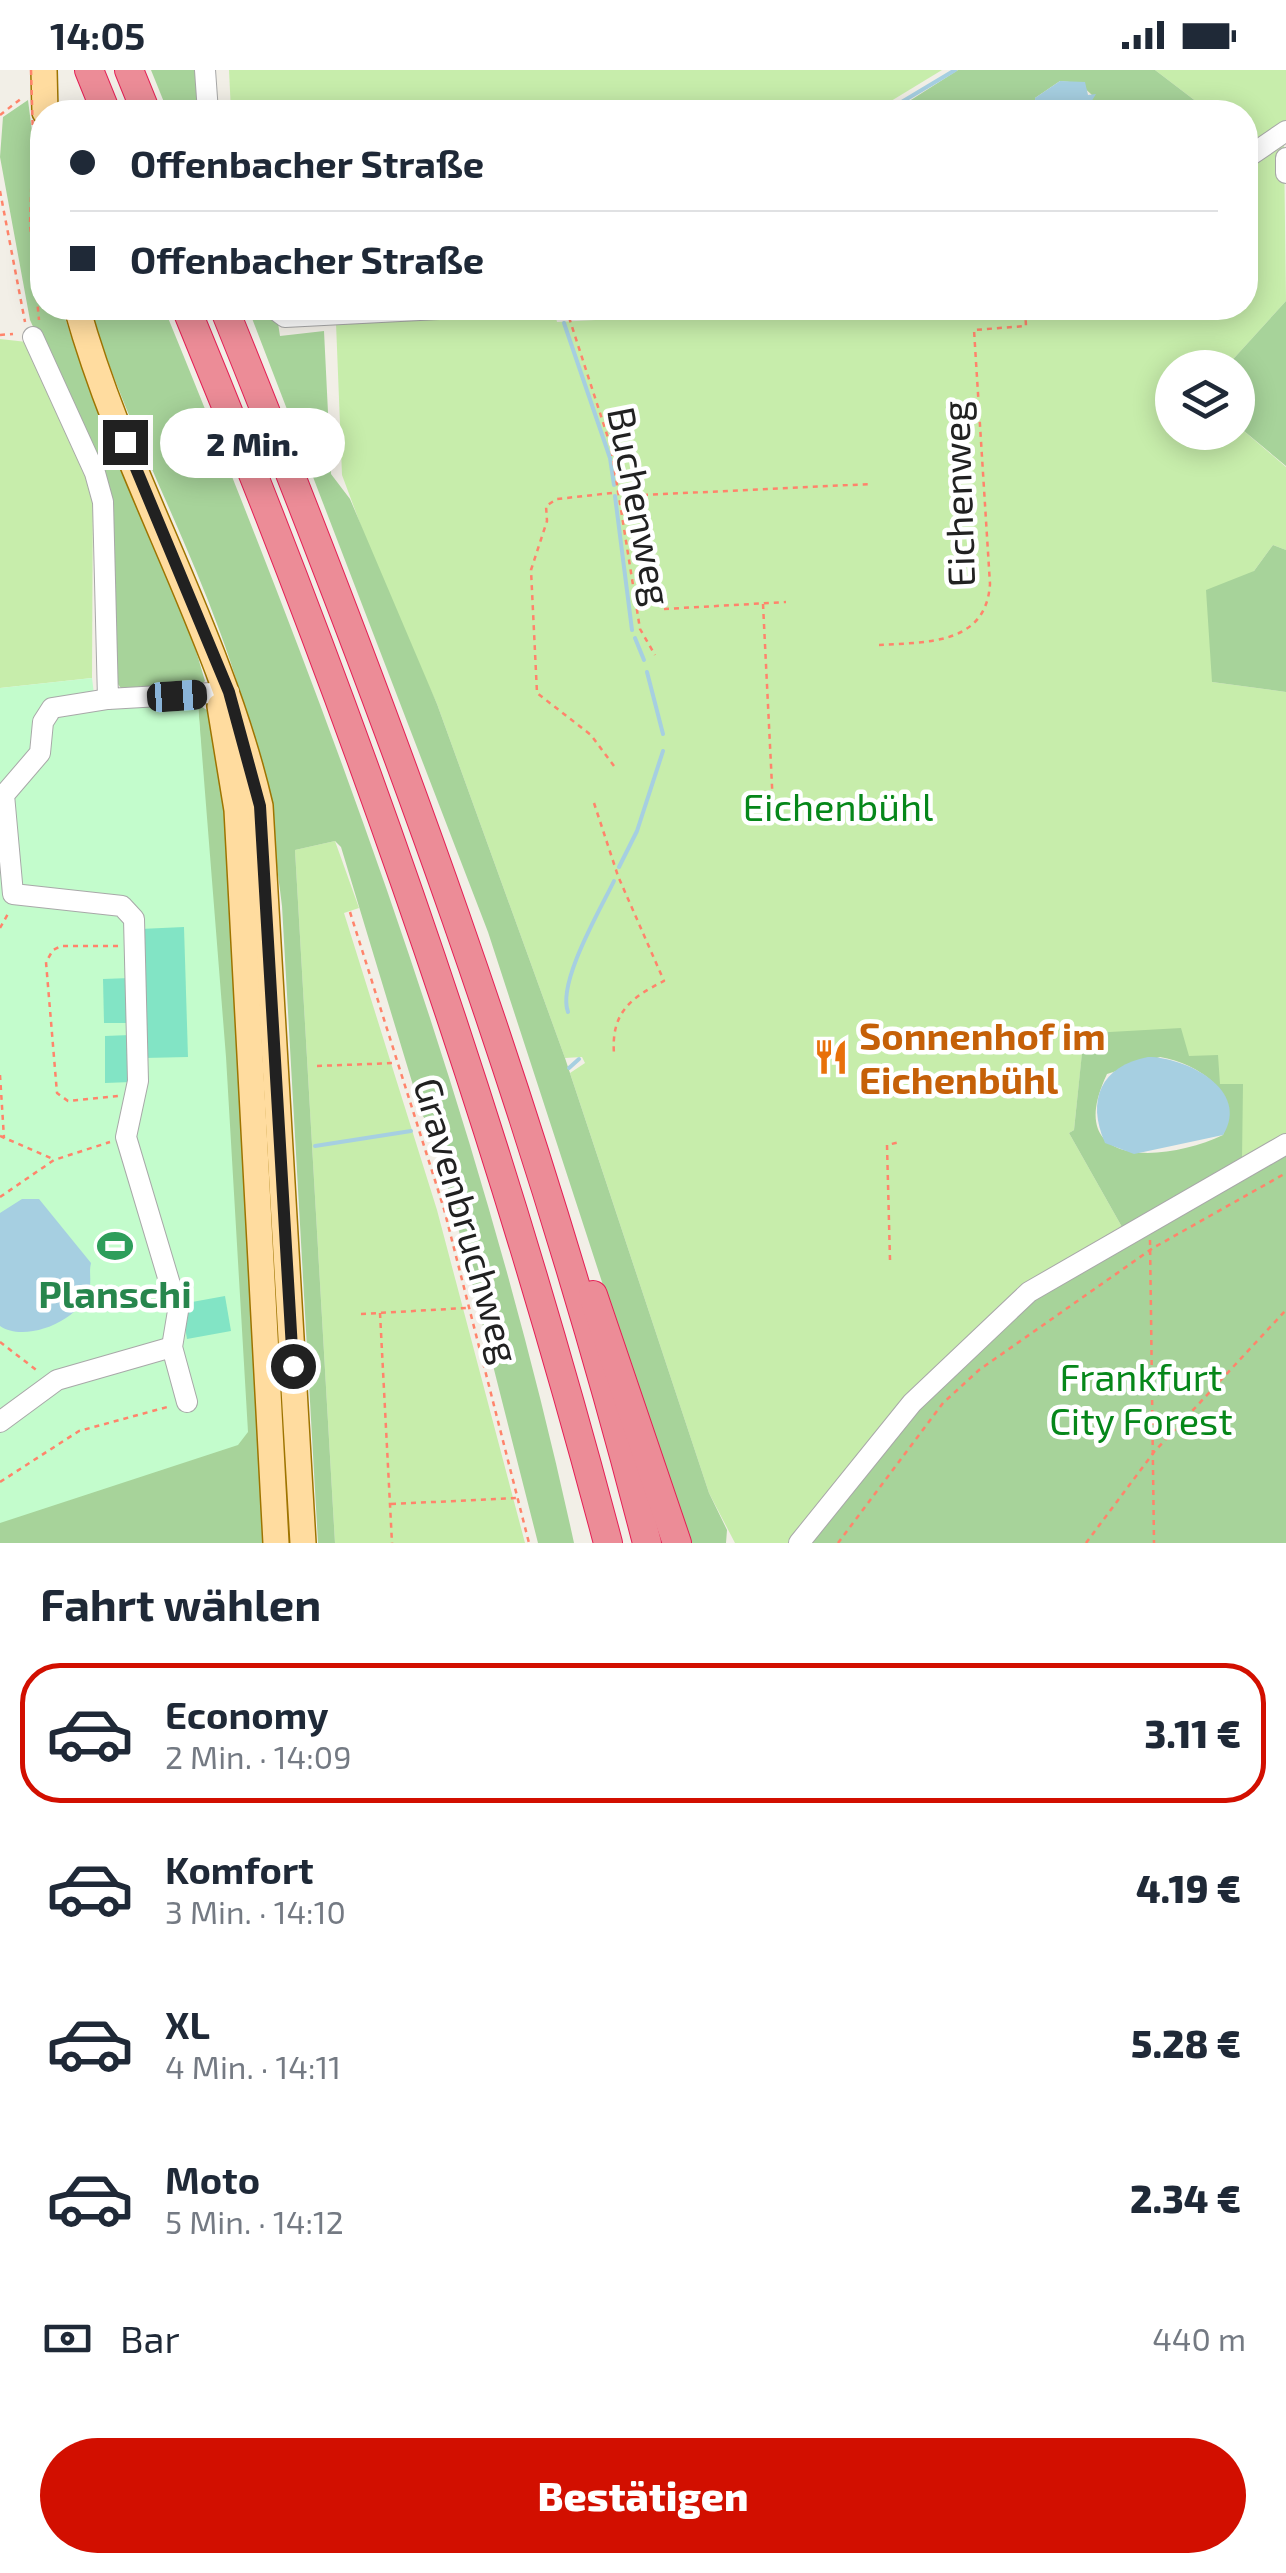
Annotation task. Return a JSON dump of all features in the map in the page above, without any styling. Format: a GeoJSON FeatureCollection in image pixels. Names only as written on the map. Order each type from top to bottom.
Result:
{"type":"FeatureCollection","features":[{"type":"Feature","properties":{"kind":"highway"},"geometry":{"type":"LineString","coordinates":[[89,70],[101,100]]}},
{"type":"Feature","properties":{"kind":"highway"},"geometry":{"type":"LineString","coordinates":[[128,70],[141,100]]}},
{"type":"Feature","properties":{"kind":"highway"},"geometry":{"type":"LineString","coordinates":[[191,320],[256,476],[393,842],[544,1318],[608,1543]]}},
{"type":"Feature","properties":{"kind":"highway"},"geometry":{"type":"LineString","coordinates":[[229,320],[370,675],[545,1184],[647,1543]]}},
{"type":"Feature","properties":{"kind":"highway"},"geometry":{"type":"LineString","coordinates":[[545,1184],[619,1364],[677,1543]]}},
{"type":"Feature","properties":{"kind":"highway"},"geometry":{"type":"LineString","coordinates":[[544,1318],[589,1543]]}},
{"type":"Feature","properties":{"kind":"main road"},"geometry":{"type":"LineString","coordinates":[[42,70],[44,100]]}},
{"type":"Feature","properties":{"kind":"main road"},"geometry":{"type":"LineString","coordinates":[[81,320],[112,413],[191,594],[251,766],[264,836],[303,1543]]}},
{"type":"Feature","properties":{"kind":"main road"},"geometry":{"type":"LineString","coordinates":[[222,687],[237,810],[276,1543]]}},
{"type":"Feature","properties":{"kind":"street"},"geometry":{"type":"LineString","coordinates":[[205,70],[207,100]]}},
{"type":"Feature","properties":{"kind":"street"},"geometry":{"type":"LineString","coordinates":[[1258,150],[1286,132]]}},
{"type":"Feature","properties":{"kind":"street"},"geometry":{"type":"LineString","coordinates":[[1286,158],[1286,173]]}},
{"type":"Feature","properties":{"kind":"street"},"geometry":{"type":"LineString","coordinates":[[30,335],[94,473],[103,502],[108,699]]}},
{"type":"Feature","properties":{"kind":"street"},"geometry":{"type":"LineString","coordinates":[[187,1402],[172,1348],[178,1311],[126,1137],[134,1095],[134,919],[122,906],[13,894],[4,796],[40,753],[43,722],[52,708],[222,687]]}},
{"type":"Feature","properties":{"kind":"street"},"geometry":{"type":"LineString","coordinates":[[799,1543],[884,1435],[989,1328],[1042,1282],[1286,1144]]}},
{"type":"Feature","properties":{"kind":"street"},"geometry":{"type":"LineString","coordinates":[[0,1422],[48,1386],[172,1348]]}},
{"type":"Feature","properties":{"kind":"path"},"geometry":{"type":"LineString","coordinates":[[30,70],[31,100]]}},
{"type":"Feature","properties":{"kind":"path"},"geometry":{"type":"LineString","coordinates":[[0,115],[24,97],[42,70]]}},
{"type":"Feature","properties":{"kind":"path"},"geometry":{"type":"LineString","coordinates":[[0,192],[30,335]]}},
{"type":"Feature","properties":{"kind":"path"},"geometry":{"type":"LineString","coordinates":[[30,335],[39,320]]}},
{"type":"Feature","properties":{"kind":"path","name":"Buchenweg"},"geometry":{"type":"LineString","coordinates":[[570,320],[611,447],[640,629],[655,654]]}},
{"type":"Feature","properties":{"kind":"path","name":"Eichenweg"},"geometry":{"type":"LineString","coordinates":[[880,645],[953,639],[986,608],[990,584],[974,330],[1026,326],[1026,320]]}},
{"type":"Feature","properties":{"kind":"path"},"geometry":{"type":"LineString","coordinates":[[614,766],[591,734],[537,693],[531,570],[547,521],[546,506],[557,498],[871,484]]}},
{"type":"Feature","properties":{"kind":"path"},"geometry":{"type":"LineString","coordinates":[[664,609],[786,602]]}},
{"type":"Feature","properties":{"kind":"path"},"geometry":{"type":"LineString","coordinates":[[762,604],[773,806]]}},
{"type":"Feature","properties":{"kind":"path"},"geometry":{"type":"LineString","coordinates":[[594,802],[618,876],[664,981],[631,997],[615,1023],[614,1054]]}},
{"type":"Feature","properties":{"kind":"path","name":"Gravenbruchweg"},"geometry":{"type":"LineString","coordinates":[[350,912],[444,1209],[529,1543]]}},
{"type":"Feature","properties":{"kind":"path"},"geometry":{"type":"LineString","coordinates":[[134,1095],[68,1101],[57,1093],[46,962],[53,950],[61,946],[135,945]]}},
{"type":"Feature","properties":{"kind":"path"},"geometry":{"type":"LineString","coordinates":[[317,1066],[396,1063]]}},
{"type":"Feature","properties":{"kind":"path"},"geometry":{"type":"LineString","coordinates":[[0,1075],[2,1137],[54,1160]]}},
{"type":"Feature","properties":{"kind":"path"},"geometry":{"type":"LineString","coordinates":[[0,1197],[54,1160],[126,1137]]}},
{"type":"Feature","properties":{"kind":"path"},"geometry":{"type":"LineString","coordinates":[[890,1260],[887,1145],[900,1142]]}},
{"type":"Feature","properties":{"kind":"path"},"geometry":{"type":"LineString","coordinates":[[838,1543],[961,1386],[1014,1343],[1153,1248],[1286,1173]]}},
{"type":"Feature","properties":{"kind":"path"},"geometry":{"type":"LineString","coordinates":[[1145,1223],[1153,1248],[1154,1543]]}},
{"type":"Feature","properties":{"kind":"path"},"geometry":{"type":"LineString","coordinates":[[361,1314],[468,1308]]}},
{"type":"Feature","properties":{"kind":"path"},"geometry":{"type":"LineString","coordinates":[[1086,1543],[1154,1452],[1286,1310]]}},
{"type":"Feature","properties":{"kind":"path"},"geometry":{"type":"LineString","coordinates":[[380,1313],[392,1543]]}},
{"type":"Feature","properties":{"kind":"path"},"geometry":{"type":"LineString","coordinates":[[0,1342],[38,1371],[48,1386]]}},
{"type":"Feature","properties":{"kind":"path"},"geometry":{"type":"LineString","coordinates":[[0,1482],[80,1430],[187,1402]]}},
{"type":"Feature","properties":{"kind":"path"},"geometry":{"type":"LineString","coordinates":[[392,1504],[519,1498]]}},
{"type":"Feature","properties":{"kind":"green space"},"geometry":{"type":"Polygon","coordinates":[[[151,70],[197,70],[201,100],[163,100],[151,70]]]}},
{"type":"Feature","properties":{"kind":"green space"},"geometry":{"type":"Polygon","coordinates":[[[229,70],[942,70],[893,100],[230,100],[229,70]]]}},
{"type":"Feature","properties":{"kind":"green space"},"geometry":{"type":"Polygon","coordinates":[[[958,70],[1155,70],[1194,100],[1090,100],[1092,95],[1079,83],[1060,81],[1035,100],[911,100],[958,70]]]}},
{"type":"Feature","properties":{"kind":"green space"},"geometry":{"type":"Polygon","coordinates":[[[1155,70],[1286,70],[1286,120],[1258,139],[1258,100],[1194,100],[1155,70]]]}},
{"type":"Feature","properties":{"kind":"green space"},"geometry":{"type":"Polygon","coordinates":[[[28,100],[30,320],[0,157],[3,117],[28,100]]]}},
{"type":"Feature","properties":{"kind":"green space","name":"Eichenbühl"},"geometry":{"type":"Polygon","coordinates":[[[1284,145],[1286,301],[1241,350],[1155,350],[1155,450],[1255,450],[1255,441],[1286,467],[1286,550],[1273,545],[1254,571],[1212,682],[1286,692],[1286,1136],[1242,1160],[1220,1084],[1188,1056],[1083,1044],[1074,1130],[1069,1133],[1122,1227],[1032,1280],[790,1543],[735,1543],[709,1493],[570,1073],[585,1063],[582,1057],[565,1058],[437,704],[386,593],[342,475],[336,323],[1258,320],[1258,162],[1284,145]]]}},
{"type":"Feature","properties":{"kind":"green space"},"geometry":{"type":"Polygon","coordinates":[[[1286,301],[1286,466],[1255,440],[1255,350],[1241,350],[1286,301]]]}},
{"type":"Feature","properties":{"kind":"green space"},"geometry":{"type":"Polygon","coordinates":[[[30,320],[66,320],[95,402],[190,633],[205,681],[198,687],[123,691],[115,680],[101,474],[30,320]]]}},
{"type":"Feature","properties":{"kind":"green space"},"geometry":{"type":"Polygon","coordinates":[[[94,320],[169,320],[225,459],[342,763],[447,1071],[537,1384],[574,1543],[538,1543],[433,1129],[422,1115],[341,847],[335,841],[295,850],[335,1543],[318,1543],[282,906],[266,801],[242,699],[220,632],[94,320]]]}},
{"type":"Feature","properties":{"kind":"green space"},"geometry":{"type":"Polygon","coordinates":[[[253,320],[276,320],[280,336],[324,331],[331,474],[350,499],[437,704],[565,1058],[709,1493],[727,1530],[726,1543],[687,1543],[488,932],[253,320]]]}},
{"type":"Feature","properties":{"kind":"green space"},"geometry":{"type":"Polygon","coordinates":[[[0,339],[27,342],[93,480],[92,678],[0,688],[0,339]]]}},
{"type":"Feature","properties":{"kind":"green space"},"geometry":{"type":"Polygon","coordinates":[[[1273,545],[1286,550],[1286,692],[1212,682],[1206,590],[1254,571],[1273,545]]]}},
{"type":"Feature","properties":{"kind":"green space"},"geometry":{"type":"Polygon","coordinates":[[[92,678],[95,702],[104,708],[198,704],[226,1057],[248,1432],[238,1445],[0,1523],[0,688],[92,678]]]}},
{"type":"Feature","properties":{"kind":"green space"},"geometry":{"type":"Polygon","coordinates":[[[198,704],[211,713],[222,774],[232,890],[265,1543],[0,1543],[0,1496],[204,798],[198,704]]]}},
{"type":"Feature","properties":{"kind":"green space"},"geometry":{"type":"Polygon","coordinates":[[[335,841],[359,908],[344,913],[437,1210],[525,1543],[335,1543],[295,850],[335,841]]]}},
{"type":"Feature","properties":{"kind":"green space"},"geometry":{"type":"Polygon","coordinates":[[[184,927],[188,1057],[144,1058],[140,929],[184,927]]]}},
{"type":"Feature","properties":{"kind":"green space"},"geometry":{"type":"Polygon","coordinates":[[[130,978],[131,1023],[104,1023],[103,979],[130,978]]]}},
{"type":"Feature","properties":{"kind":"green space"},"geometry":{"type":"Polygon","coordinates":[[[1181,1028],[1189,1056],[1218,1055],[1220,1084],[1243,1084],[1242,1160],[1122,1227],[1069,1133],[1074,1130],[1083,1043],[1091,1042],[1092,1033],[1181,1028]],[[1160,1057],[1107,1074],[1096,1105],[1098,1128],[1108,1143],[1126,1151],[1149,1153],[1200,1144],[1223,1135],[1227,1106],[1222,1093],[1202,1073],[1160,1057]]]}},
{"type":"Feature","properties":{"kind":"green space"},"geometry":{"type":"Polygon","coordinates":[[[130,1035],[131,1082],[105,1083],[105,1036],[130,1035]]]}},
{"type":"Feature","properties":{"kind":"green space","name":"Frankfurt City Forest"},"geometry":{"type":"Polygon","coordinates":[[[1286,1149],[1286,1543],[808,1543],[888,1441],[1030,1298],[1286,1149]]]}},
{"type":"Feature","properties":{"kind":"green space"},"geometry":{"type":"Polygon","coordinates":[[[225,1296],[231,1331],[187,1339],[181,1304],[225,1296]]]}},
{"type":"Feature","properties":{"kind":"water"},"geometry":{"type":"Polygon","coordinates":[[[1060,81],[1085,82],[1088,95],[1096,94],[1092,100],[1035,98],[1060,81]]]}},
{"type":"Feature","properties":{"kind":"water"},"geometry":{"type":"Polygon","coordinates":[[[1148,1057],[1163,1058],[1195,1070],[1221,1090],[1228,1103],[1229,1118],[1223,1135],[1134,1154],[1105,1143],[1097,1113],[1102,1087],[1119,1068],[1148,1057]]]}},
{"type":"Feature","properties":{"kind":"water"},"geometry":{"type":"Polygon","coordinates":[[[22,1199],[39,1199],[91,1263],[90,1285],[78,1308],[53,1325],[24,1332],[0,1326],[0,1213],[22,1199]]]}},
{"type":"Feature","properties":{"kind":"waterway"},"geometry":{"type":"LineString","coordinates":[[905,100],[955,70]]}},
{"type":"Feature","properties":{"kind":"waterway"},"geometry":{"type":"LineString","coordinates":[[564,323],[610,458],[614,485]]}},
{"type":"Feature","properties":{"kind":"waterway"},"geometry":{"type":"LineString","coordinates":[[615,496],[632,630]]}},
{"type":"Feature","properties":{"kind":"waterway"},"geometry":{"type":"LineString","coordinates":[[635,638],[644,660]]}},
{"type":"Feature","properties":{"kind":"waterway"},"geometry":{"type":"LineString","coordinates":[[647,672],[663,734]]}},
{"type":"Feature","properties":{"kind":"waterway"},"geometry":{"type":"LineString","coordinates":[[619,867],[637,831],[663,751]]}},
{"type":"Feature","properties":{"kind":"waterway"},"geometry":{"type":"LineString","coordinates":[[568,1012],[566,999],[574,965],[614,881]]}},
{"type":"Feature","properties":{"kind":"waterway"},"geometry":{"type":"LineString","coordinates":[[569,1068],[579,1059]]}},
{"type":"Feature","properties":{"kind":"waterway"},"geometry":{"type":"LineString","coordinates":[[423,1127],[431,1123]]}},
{"type":"Feature","properties":{"kind":"waterway"},"geometry":{"type":"LineString","coordinates":[[315,1146],[411,1131]]}},
{"type":"Feature","properties":{"kind":"place","name":"Sonnenhof im Eichenbühl"},"geometry":{"type":"Point","coordinates":[831,1057]}},
{"type":"Feature","properties":{"kind":"place","name":"Planschi"},"geometry":{"type":"Point","coordinates":[115,1246]}},
{"type":"Feature","properties":{"kind":"route"},"geometry":{"type":"LineString","coordinates":[[125,442],[191,594],[218,676],[229,692],[260,806],[293,1366]]}}]}
